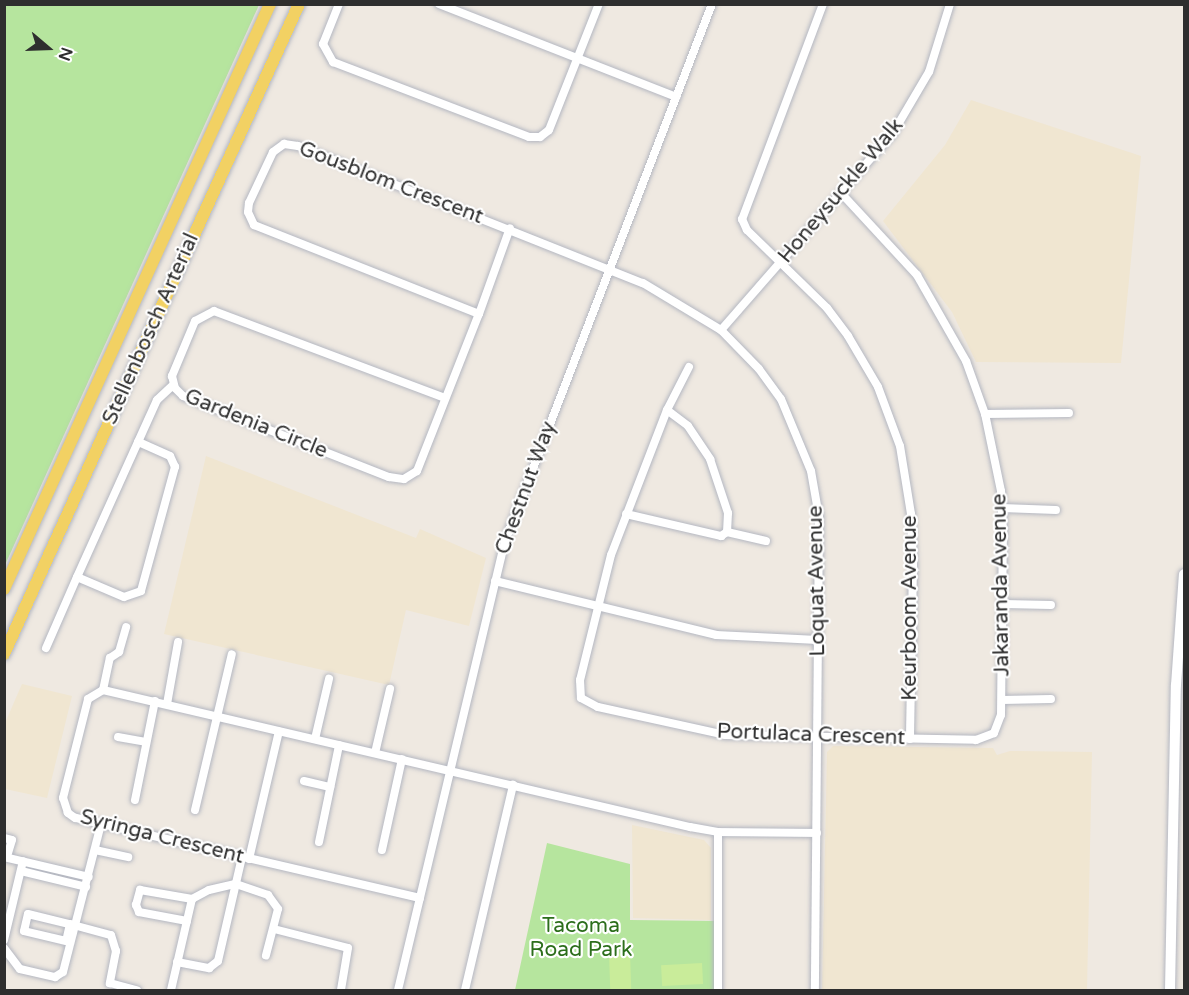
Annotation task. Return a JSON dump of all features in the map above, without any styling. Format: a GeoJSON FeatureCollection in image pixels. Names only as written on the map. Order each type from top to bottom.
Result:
{"type":"FeatureCollection","features":[{"type":"Feature","properties":{"kind":"main road","name":"Stellenbosch Arterial"},"geometry":{"type":"LineString","coordinates":[[4,589],[270,4]]}},
{"type":"Feature","properties":{"kind":"main road","name":"Stellenbosch Arterial"},"geometry":{"type":"LineString","coordinates":[[4,654],[299,4]]}},
{"type":"Feature","properties":{"kind":"main road"},"geometry":{"type":"LineString","coordinates":[[1170,990],[1176,685],[1185,574]]}},
{"type":"Feature","properties":{"kind":"street"},"geometry":{"type":"LineString","coordinates":[[339,4],[323,44],[333,62],[529,137],[540,137],[549,130],[599,4]]}},
{"type":"Feature","properties":{"kind":"street"},"geometry":{"type":"LineString","coordinates":[[439,4],[676,97]]}},
{"type":"Feature","properties":{"kind":"street","name":"Chestnut Way"},"geometry":{"type":"LineString","coordinates":[[398,990],[495,581],[517,501],[712,4]]}},
{"type":"Feature","properties":{"kind":"street","name":"Keurboom Avenue"},"geometry":{"type":"LineString","coordinates":[[823,4],[742,219],[747,230],[782,263],[849,336],[878,387],[900,446],[911,514],[913,555],[910,739]]}},
{"type":"Feature","properties":{"kind":"street","name":"Honeysuckle Walk"},"geometry":{"type":"LineString","coordinates":[[721,330],[842,194],[913,102],[940,43],[950,4]]}},
{"type":"Feature","properties":{"kind":"street","name":"Gousblom Crescent"},"geometry":{"type":"LineString","coordinates":[[479,314],[268,233],[250,219],[249,203],[273,152],[291,144],[608,267]]}},
{"type":"Feature","properties":{"kind":"street","name":"Jakaranda Avenue"},"geometry":{"type":"LineString","coordinates":[[842,194],[917,275],[966,361],[985,414],[1002,508],[1004,604],[1002,700],[1000,722],[994,733]]}},
{"type":"Feature","properties":{"kind":"street","name":"Gardenia Circle"},"geometry":{"type":"LineString","coordinates":[[445,398],[214,311],[195,321],[172,376],[173,385],[190,399],[399,479],[417,471],[479,314],[510,228]]}},
{"type":"Feature","properties":{"kind":"street","name":"Loquat Avenue"},"geometry":{"type":"LineString","coordinates":[[608,267],[672,298],[721,330],[759,369],[780,399],[811,471],[820,550],[815,990]]}},
{"type":"Feature","properties":{"kind":"street"},"geometry":{"type":"LineString","coordinates":[[597,607],[626,514],[667,410],[689,367]]}},
{"type":"Feature","properties":{"kind":"street"},"geometry":{"type":"LineString","coordinates":[[45,648],[157,400],[173,385]]}},
{"type":"Feature","properties":{"kind":"street"},"geometry":{"type":"LineString","coordinates":[[667,410],[688,426],[710,459],[728,513],[727,532]]}},
{"type":"Feature","properties":{"kind":"street"},"geometry":{"type":"LineString","coordinates":[[985,414],[1070,413]]}},
{"type":"Feature","properties":{"kind":"street"},"geometry":{"type":"LineString","coordinates":[[77,577],[124,597],[141,591],[175,467],[170,456],[138,442]]}},
{"type":"Feature","properties":{"kind":"street"},"geometry":{"type":"LineString","coordinates":[[1002,508],[1056,510]]}},
{"type":"Feature","properties":{"kind":"street"},"geometry":{"type":"LineString","coordinates":[[626,514],[721,536],[727,532],[766,541]]}},
{"type":"Feature","properties":{"kind":"street"},"geometry":{"type":"LineString","coordinates":[[495,581],[733,638],[818,640]]}},
{"type":"Feature","properties":{"kind":"street"},"geometry":{"type":"LineString","coordinates":[[1004,604],[1051,605]]}},
{"type":"Feature","properties":{"kind":"street","name":"Portulaca Crescent"},"geometry":{"type":"LineString","coordinates":[[597,607],[579,686],[587,703],[725,735],[976,740],[994,733]]}},
{"type":"Feature","properties":{"kind":"street"},"geometry":{"type":"LineString","coordinates":[[126,627],[119,652],[110,658],[103,690],[718,832],[817,833]]}},
{"type":"Feature","properties":{"kind":"street"},"geometry":{"type":"LineString","coordinates":[[166,704],[178,642]]}},
{"type":"Feature","properties":{"kind":"street"},"geometry":{"type":"LineString","coordinates":[[195,810],[232,654]]}},
{"type":"Feature","properties":{"kind":"street"},"geometry":{"type":"LineString","coordinates":[[315,739],[329,679]]}},
{"type":"Feature","properties":{"kind":"street"},"geometry":{"type":"LineString","coordinates":[[375,753],[390,689]]}},
{"type":"Feature","properties":{"kind":"street","name":"Syringa Crescent"},"geometry":{"type":"LineString","coordinates":[[103,690],[92,694],[83,707],[63,798],[68,813],[75,818],[420,898]]}},
{"type":"Feature","properties":{"kind":"street"},"geometry":{"type":"LineString","coordinates":[[1002,700],[1051,699]]}},
{"type":"Feature","properties":{"kind":"street"},"geometry":{"type":"LineString","coordinates":[[135,800],[154,702]]}},
{"type":"Feature","properties":{"kind":"street"},"geometry":{"type":"LineString","coordinates":[[177,963],[209,968],[218,961],[236,884],[279,731]]}},
{"type":"Feature","properties":{"kind":"street"},"geometry":{"type":"LineString","coordinates":[[118,737],[146,742]]}},
{"type":"Feature","properties":{"kind":"street"},"geometry":{"type":"LineString","coordinates":[[319,842],[339,745]]}},
{"type":"Feature","properties":{"kind":"street"},"geometry":{"type":"LineString","coordinates":[[382,850],[402,759]]}},
{"type":"Feature","properties":{"kind":"street"},"geometry":{"type":"LineString","coordinates":[[304,781],[330,787]]}},
{"type":"Feature","properties":{"kind":"street"},"geometry":{"type":"LineString","coordinates":[[465,990],[513,785]]}},
{"type":"Feature","properties":{"kind":"street"},"geometry":{"type":"LineString","coordinates":[[101,824],[86,887],[73,925],[66,941],[24,931],[28,914],[73,925],[115,940],[109,980],[114,988],[137,990]]}},
{"type":"Feature","properties":{"kind":"street"},"geometry":{"type":"LineString","coordinates":[[718,832],[718,990]]}},
{"type":"Feature","properties":{"kind":"street"},"geometry":{"type":"LineString","coordinates":[[4,838],[12,840],[6,857],[88,877]]}},
{"type":"Feature","properties":{"kind":"street"},"geometry":{"type":"LineString","coordinates":[[95,850],[128,857]]}},
{"type":"Feature","properties":{"kind":"street"},"geometry":{"type":"LineString","coordinates":[[4,940],[23,861]]}},
{"type":"Feature","properties":{"kind":"street"},"geometry":{"type":"LineString","coordinates":[[21,871],[86,887]]}},
{"type":"Feature","properties":{"kind":"street"},"geometry":{"type":"LineString","coordinates":[[187,921],[140,912],[136,909],[141,889],[192,899],[209,890],[236,884],[261,891],[277,902],[274,929],[266,955]]}},
{"type":"Feature","properties":{"kind":"street"},"geometry":{"type":"LineString","coordinates":[[171,990],[192,899]]}},
{"type":"Feature","properties":{"kind":"street"},"geometry":{"type":"LineString","coordinates":[[4,948],[20,969],[59,976],[66,966],[73,925]]}},
{"type":"Feature","properties":{"kind":"street"},"geometry":{"type":"LineString","coordinates":[[274,929],[348,948],[344,990]]}},
{"type":"Feature","properties":{"kind":"shaded area"},"geometry":{"type":"Polygon","coordinates":[[[971,100],[1141,156],[1121,363],[976,362],[952,312],[883,221],[945,145],[971,100]]]}},
{"type":"Feature","properties":{"kind":"shaded area"},"geometry":{"type":"Polygon","coordinates":[[[206,456],[416,538],[420,529],[486,558],[469,626],[406,610],[389,685],[164,634],[206,456]]]}},
{"type":"Feature","properties":{"kind":"shaded area"},"geometry":{"type":"Polygon","coordinates":[[[22,684],[72,696],[47,798],[5,789],[5,723],[22,684]]]}},
{"type":"Feature","properties":{"kind":"shaded area"},"geometry":{"type":"Polygon","coordinates":[[[833,746],[993,748],[997,755],[1010,751],[1092,752],[1087,990],[822,990],[827,752],[833,746]]]}},
{"type":"Feature","properties":{"kind":"shaded area"},"geometry":{"type":"Polygon","coordinates":[[[632,825],[704,840],[711,848],[711,920],[633,918],[632,825]]]}},
{"type":"Feature","properties":{"kind":"green space"},"geometry":{"type":"Polygon","coordinates":[[[4,5],[259,5],[5,565],[4,5]]]}},
{"type":"Feature","properties":{"kind":"green space","name":"Tacoma Road Park"},"geometry":{"type":"Polygon","coordinates":[[[547,843],[630,864],[630,920],[718,921],[718,990],[515,990],[547,843]]]}},
{"type":"Feature","properties":{"kind":"green space"},"geometry":{"type":"Polygon","coordinates":[[[630,953],[631,990],[610,990],[609,954],[630,953]]]}},
{"type":"Feature","properties":{"kind":"green space"},"geometry":{"type":"Polygon","coordinates":[[[702,963],[703,984],[662,986],[661,965],[702,963]]]}}]}
